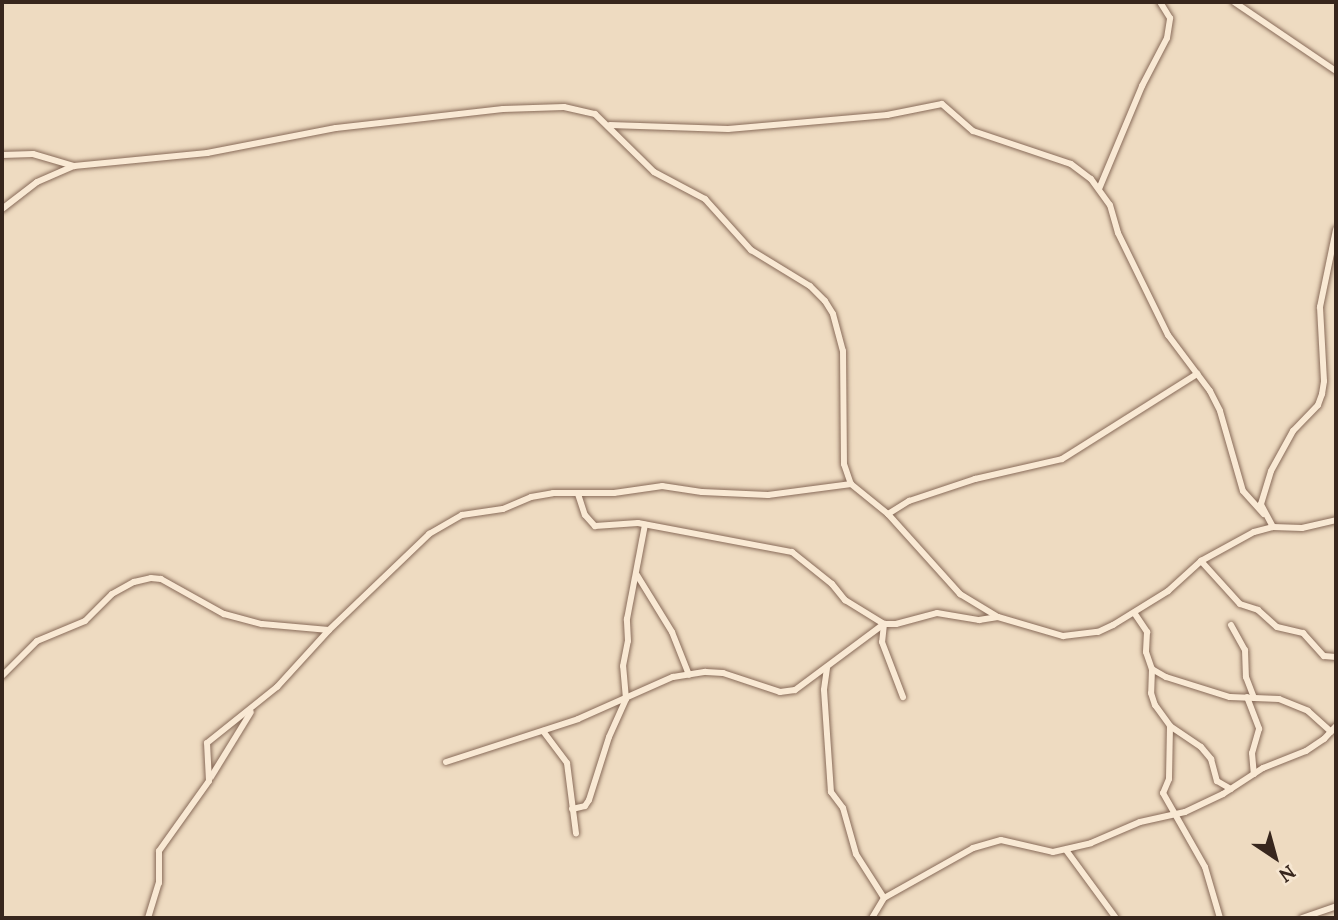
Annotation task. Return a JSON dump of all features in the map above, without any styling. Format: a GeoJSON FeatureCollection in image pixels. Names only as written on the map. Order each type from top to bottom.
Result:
{"type":"FeatureCollection","features":[{"type":"Feature","properties":{"kind":"street"},"geometry":{"type":"LineString","coordinates":[[1099,189],[1142,86],[1167,38],[1170,18],[1160,2]]}},
{"type":"Feature","properties":{"kind":"street"},"geometry":{"type":"LineString","coordinates":[[1234,2],[1336,71]]}},
{"type":"Feature","properties":{"kind":"street"},"geometry":{"type":"LineString","coordinates":[[610,125],[728,129],[887,115],[942,104],[972,131],[1071,164],[1083,171],[1110,205],[1121,239],[1168,335],[1220,411],[1243,491],[1273,527]]}},
{"type":"Feature","properties":{"kind":"street"},"geometry":{"type":"LineString","coordinates":[[2,209],[37,182],[74,166],[239,148],[336,128],[538,106],[582,110],[595,114],[610,125],[654,172],[705,199],[751,250],[810,286],[825,301],[833,314],[843,352],[844,464],[851,484],[888,514],[960,594],[998,617],[1063,636],[1098,632],[1135,614],[1176,584],[1201,561],[1244,537],[1273,527],[1302,528],[1336,520]]}},
{"type":"Feature","properties":{"kind":"street"},"geometry":{"type":"LineString","coordinates":[[2,155],[33,154],[74,166]]}},
{"type":"Feature","properties":{"kind":"street"},"geometry":{"type":"LineString","coordinates":[[1264,514],[1262,498],[1271,471],[1293,431],[1318,405],[1322,394],[1324,381],[1320,307],[1336,230]]}},
{"type":"Feature","properties":{"kind":"street"},"geometry":{"type":"LineString","coordinates":[[888,514],[909,501],[975,479],[1062,459],[1197,374]]}},
{"type":"Feature","properties":{"kind":"street"},"geometry":{"type":"LineString","coordinates":[[148,918],[159,883],[159,851],[209,781],[232,737],[254,708],[429,534],[453,518],[503,509],[539,495],[662,486],[702,492],[768,495],[851,484]]}},
{"type":"Feature","properties":{"kind":"street"},"geometry":{"type":"LineString","coordinates":[[578,494],[585,515],[593,525],[628,521],[678,532],[717,535],[752,546],[792,552],[832,584],[845,600],[884,624],[896,624],[937,613],[979,621],[998,617]]}},
{"type":"Feature","properties":{"kind":"street"},"geometry":{"type":"LineString","coordinates":[[572,809],[584,806],[589,800],[609,737],[626,699],[623,658],[645,525]]}},
{"type":"Feature","properties":{"kind":"street"},"geometry":{"type":"LineString","coordinates":[[1201,561],[1240,604],[1258,610],[1276,627],[1303,633],[1324,656],[1336,657]]}},
{"type":"Feature","properties":{"kind":"street"},"geometry":{"type":"LineString","coordinates":[[637,575],[672,632],[689,675]]}},
{"type":"Feature","properties":{"kind":"street"},"geometry":{"type":"LineString","coordinates":[[2,676],[37,641],[85,621],[112,594],[134,582],[151,578],[161,579],[224,614],[262,624],[329,631]]}},
{"type":"Feature","properties":{"kind":"street"},"geometry":{"type":"LineString","coordinates":[[1135,614],[1147,632],[1146,652],[1153,669],[1153,700],[1170,726],[1202,747],[1211,759],[1217,781],[1231,789]]}},
{"type":"Feature","properties":{"kind":"street"},"geometry":{"type":"LineString","coordinates":[[446,762],[543,731],[626,699],[658,682],[689,675],[723,673],[788,692],[805,685],[884,624]]}},
{"type":"Feature","properties":{"kind":"street"},"geometry":{"type":"LineString","coordinates":[[884,624],[882,642],[903,697]]}},
{"type":"Feature","properties":{"kind":"street"},"geometry":{"type":"LineString","coordinates":[[1231,625],[1245,650],[1246,677],[1259,729],[1252,753],[1254,774]]}},
{"type":"Feature","properties":{"kind":"street"},"geometry":{"type":"LineString","coordinates":[[827,668],[824,690],[831,792],[843,808],[856,854],[884,898]]}},
{"type":"Feature","properties":{"kind":"street"},"geometry":{"type":"LineString","coordinates":[[1153,669],[1166,677],[1223,695],[1279,699],[1302,708],[1331,732]]}},
{"type":"Feature","properties":{"kind":"street"},"geometry":{"type":"LineString","coordinates":[[209,781],[207,743],[254,708]]}},
{"type":"Feature","properties":{"kind":"street"},"geometry":{"type":"LineString","coordinates":[[1170,726],[1169,779],[1163,793],[1205,867],[1220,918]]}},
{"type":"Feature","properties":{"kind":"street"},"geometry":{"type":"LineString","coordinates":[[872,918],[884,898],[973,848],[993,841],[1044,851],[1066,849],[1091,843],[1140,822],[1175,812],[1185,813],[1254,774],[1306,751],[1336,726]]}},
{"type":"Feature","properties":{"kind":"street"},"geometry":{"type":"LineString","coordinates":[[543,731],[567,763],[576,833]]}},
{"type":"Feature","properties":{"kind":"street"},"geometry":{"type":"LineString","coordinates":[[1066,849],[1116,918]]}},
{"type":"Feature","properties":{"kind":"street"},"geometry":{"type":"LineString","coordinates":[[1302,918],[1336,906]]}}]}
